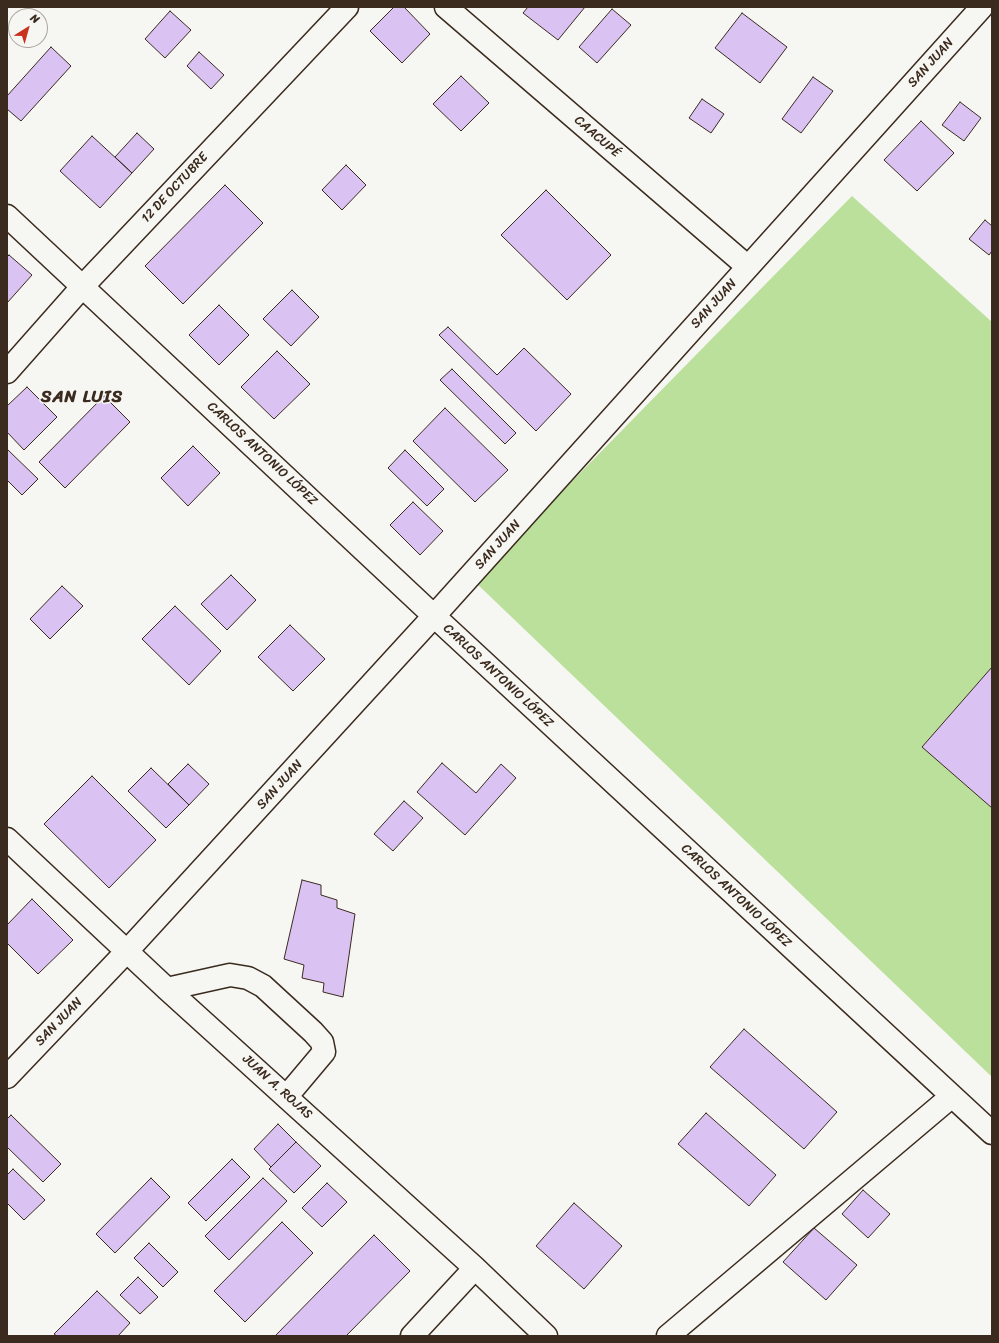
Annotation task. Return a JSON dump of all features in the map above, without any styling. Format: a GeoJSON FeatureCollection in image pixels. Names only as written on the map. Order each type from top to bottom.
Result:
{"type":"FeatureCollection","features":[{"type":"Feature","properties":{"kind":"street","name":"12 DE OCTUBRE"},"geometry":{"type":"LineString","coordinates":[[7,372],[83,286],[347,7]]}},
{"type":"Feature","properties":{"kind":"street","name":"CAACUPÉ"},"geometry":{"type":"LineString","coordinates":[[446,7],[748,267]]}},
{"type":"Feature","properties":{"kind":"street","name":"SAN JUAN"},"geometry":{"type":"LineString","coordinates":[[7,1077],[128,950],[434,616],[982,7]]}},
{"type":"Feature","properties":{"kind":"street","name":"CARLOS ANTONIO LÓPEZ"},"geometry":{"type":"LineString","coordinates":[[7,216],[434,616],[992,1133]]}},
{"type":"Feature","properties":{"kind":"street","name":"JUAN A. ROJAS"},"geometry":{"type":"LineString","coordinates":[[7,839],[128,950],[168,989],[475,1268],[546,1336]]}},
{"type":"Feature","properties":{"kind":"street"},"geometry":{"type":"LineString","coordinates":[[168,989],[230,974],[248,978],[263,986],[322,1042],[324,1052],[287,1096]]}},
{"type":"Feature","properties":{"kind":"street"},"geometry":{"type":"LineString","coordinates":[[668,1336],[952,1096]]}},
{"type":"Feature","properties":{"kind":"street"},"geometry":{"type":"LineString","coordinates":[[412,1336],[475,1268]]}},
{"type":"Feature","properties":{"kind":"green space"},"geometry":{"type":"Polygon","coordinates":[[[852,196],[992,322],[992,1077],[474,581],[852,196]]]}},
{"type":"Feature","properties":{"kind":"building"},"geometry":{"type":"Polygon","coordinates":[[[394,7],[404,7],[430,34],[402,63],[370,31],[394,7]]]}},
{"type":"Feature","properties":{"kind":"building"},"geometry":{"type":"Polygon","coordinates":[[[528,7],[585,7],[558,40],[523,13],[528,7]]]}},
{"type":"Feature","properties":{"kind":"building"},"geometry":{"type":"Polygon","coordinates":[[[612,9],[631,25],[597,63],[579,47],[612,9]]]}},
{"type":"Feature","properties":{"kind":"building"},"geometry":{"type":"Polygon","coordinates":[[[170,11],[191,30],[165,58],[145,39],[170,11]]]}},
{"type":"Feature","properties":{"kind":"building"},"geometry":{"type":"Polygon","coordinates":[[[742,13],[787,47],[760,83],[715,48],[742,13]]]}},
{"type":"Feature","properties":{"kind":"building"},"geometry":{"type":"Polygon","coordinates":[[[51,47],[71,66],[21,121],[7,109],[7,96],[51,47]]]}},
{"type":"Feature","properties":{"kind":"building"},"geometry":{"type":"Polygon","coordinates":[[[199,52],[224,75],[211,89],[187,66],[199,52]]]}},
{"type":"Feature","properties":{"kind":"building"},"geometry":{"type":"Polygon","coordinates":[[[461,76],[489,103],[461,131],[433,104],[461,76]]]}},
{"type":"Feature","properties":{"kind":"building"},"geometry":{"type":"Polygon","coordinates":[[[813,77],[833,91],[801,133],[782,119],[813,77]]]}},
{"type":"Feature","properties":{"kind":"building"},"geometry":{"type":"Polygon","coordinates":[[[702,99],[724,114],[711,133],[689,118],[702,99]]]}},
{"type":"Feature","properties":{"kind":"building"},"geometry":{"type":"Polygon","coordinates":[[[960,102],[981,118],[964,141],[942,125],[960,102]]]}},
{"type":"Feature","properties":{"kind":"building"},"geometry":{"type":"Polygon","coordinates":[[[921,121],[954,153],[917,191],[884,160],[921,121]]]}},
{"type":"Feature","properties":{"kind":"building"},"geometry":{"type":"Polygon","coordinates":[[[137,133],[154,149],[132,173],[115,157],[137,133]]]}},
{"type":"Feature","properties":{"kind":"building"},"geometry":{"type":"Polygon","coordinates":[[[92,136],[132,173],[100,208],[60,171],[92,136]]]}},
{"type":"Feature","properties":{"kind":"building"},"geometry":{"type":"Polygon","coordinates":[[[346,165],[366,185],[342,210],[322,190],[346,165]]]}},
{"type":"Feature","properties":{"kind":"building"},"geometry":{"type":"Polygon","coordinates":[[[225,185],[263,223],[183,304],[145,266],[225,185]]]}},
{"type":"Feature","properties":{"kind":"building"},"geometry":{"type":"Polygon","coordinates":[[[546,190],[611,255],[567,300],[501,235],[546,190]]]}},
{"type":"Feature","properties":{"kind":"building"},"geometry":{"type":"Polygon","coordinates":[[[985,220],[992,226],[992,251],[989,255],[969,239],[985,220]]]}},
{"type":"Feature","properties":{"kind":"building"},"geometry":{"type":"Polygon","coordinates":[[[9,255],[32,275],[7,303],[7,257],[9,255]]]}},
{"type":"Feature","properties":{"kind":"building"},"geometry":{"type":"Polygon","coordinates":[[[292,290],[319,317],[291,346],[263,319],[292,290]]]}},
{"type":"Feature","properties":{"kind":"building"},"geometry":{"type":"Polygon","coordinates":[[[219,305],[249,335],[219,365],[189,335],[219,305]]]}},
{"type":"Feature","properties":{"kind":"building"},"geometry":{"type":"Polygon","coordinates":[[[448,327],[497,375],[524,348],[571,394],[536,431],[439,335],[448,327]]]}},
{"type":"Feature","properties":{"kind":"building"},"geometry":{"type":"Polygon","coordinates":[[[277,351],[310,384],[274,419],[241,387],[277,351]]]}},
{"type":"Feature","properties":{"kind":"building"},"geometry":{"type":"Polygon","coordinates":[[[452,369],[516,433],[505,444],[440,380],[452,369]]]}},
{"type":"Feature","properties":{"kind":"building"},"geometry":{"type":"Polygon","coordinates":[[[27,387],[57,417],[24,450],[7,432],[7,406],[27,387]]]}},
{"type":"Feature","properties":{"kind":"building"},"geometry":{"type":"Polygon","coordinates":[[[104,396],[130,422],[65,488],[39,462],[104,396]]]}},
{"type":"Feature","properties":{"kind":"building"},"geometry":{"type":"Polygon","coordinates":[[[445,408],[508,470],[475,502],[413,441],[445,408]]]}},
{"type":"Feature","properties":{"kind":"building"},"geometry":{"type":"Polygon","coordinates":[[[193,446],[220,473],[188,506],[161,478],[193,446]]]}},
{"type":"Feature","properties":{"kind":"building"},"geometry":{"type":"Polygon","coordinates":[[[7,449],[38,479],[22,495],[7,480],[7,449]]]}},
{"type":"Feature","properties":{"kind":"building"},"geometry":{"type":"Polygon","coordinates":[[[405,450],[444,489],[427,506],[388,468],[405,450]]]}},
{"type":"Feature","properties":{"kind":"building"},"geometry":{"type":"Polygon","coordinates":[[[413,502],[443,531],[420,555],[390,525],[413,502]]]}},
{"type":"Feature","properties":{"kind":"building"},"geometry":{"type":"Polygon","coordinates":[[[231,575],[256,600],[227,630],[201,604],[231,575]]]}},
{"type":"Feature","properties":{"kind":"building"},"geometry":{"type":"Polygon","coordinates":[[[62,586],[83,606],[50,639],[30,619],[62,586]]]}},
{"type":"Feature","properties":{"kind":"building"},"geometry":{"type":"Polygon","coordinates":[[[175,606],[221,651],[189,685],[142,639],[175,606]]]}},
{"type":"Feature","properties":{"kind":"building"},"geometry":{"type":"Polygon","coordinates":[[[290,625],[325,659],[293,691],[258,657],[290,625]]]}},
{"type":"Feature","properties":{"kind":"building"},"geometry":{"type":"Polygon","coordinates":[[[992,667],[992,808],[922,747],[992,667]]]}},
{"type":"Feature","properties":{"kind":"building"},"geometry":{"type":"Polygon","coordinates":[[[442,763],[476,793],[501,764],[516,778],[465,835],[417,792],[442,763]]]}},
{"type":"Feature","properties":{"kind":"building"},"geometry":{"type":"Polygon","coordinates":[[[188,764],[209,784],[189,805],[168,784],[188,764]]]}},
{"type":"Feature","properties":{"kind":"building"},"geometry":{"type":"Polygon","coordinates":[[[151,768],[189,805],[166,828],[128,791],[151,768]]]}},
{"type":"Feature","properties":{"kind":"building"},"geometry":{"type":"Polygon","coordinates":[[[92,776],[156,840],[109,888],[44,824],[92,776]]]}},
{"type":"Feature","properties":{"kind":"building"},"geometry":{"type":"Polygon","coordinates":[[[404,801],[423,818],[393,851],[374,834],[404,801]]]}},
{"type":"Feature","properties":{"kind":"building"},"geometry":{"type":"Polygon","coordinates":[[[302,880],[321,885],[321,895],[337,900],[337,908],[355,914],[343,997],[323,992],[324,983],[302,978],[304,965],[284,959],[302,880]]]}},
{"type":"Feature","properties":{"kind":"building"},"geometry":{"type":"Polygon","coordinates":[[[32,899],[73,940],[38,974],[7,943],[7,925],[32,899]]]}},
{"type":"Feature","properties":{"kind":"building"},"geometry":{"type":"Polygon","coordinates":[[[744,1029],[837,1112],[804,1149],[710,1067],[744,1029]]]}},
{"type":"Feature","properties":{"kind":"building"},"geometry":{"type":"Polygon","coordinates":[[[706,1113],[776,1175],[749,1206],[678,1144],[706,1113]]]}},
{"type":"Feature","properties":{"kind":"building"},"geometry":{"type":"Polygon","coordinates":[[[11,1115],[61,1164],[43,1182],[7,1147],[7,1119],[11,1115]]]}},
{"type":"Feature","properties":{"kind":"building"},"geometry":{"type":"Polygon","coordinates":[[[278,1124],[296,1142],[271,1167],[254,1149],[278,1124]]]}},
{"type":"Feature","properties":{"kind":"building"},"geometry":{"type":"Polygon","coordinates":[[[296,1142],[321,1166],[294,1193],[269,1169],[296,1142]]]}},
{"type":"Feature","properties":{"kind":"building"},"geometry":{"type":"Polygon","coordinates":[[[232,1159],[250,1177],[206,1221],[188,1203],[232,1159]]]}},
{"type":"Feature","properties":{"kind":"building"},"geometry":{"type":"Polygon","coordinates":[[[13,1169],[45,1200],[24,1220],[7,1203],[7,1175],[13,1169]]]}},
{"type":"Feature","properties":{"kind":"building"},"geometry":{"type":"Polygon","coordinates":[[[151,1178],[170,1197],[115,1253],[96,1234],[151,1178]]]}},
{"type":"Feature","properties":{"kind":"building"},"geometry":{"type":"Polygon","coordinates":[[[263,1178],[287,1201],[229,1260],[205,1236],[263,1178]]]}},
{"type":"Feature","properties":{"kind":"building"},"geometry":{"type":"Polygon","coordinates":[[[327,1183],[347,1202],[322,1227],[302,1208],[327,1183]]]}},
{"type":"Feature","properties":{"kind":"building"},"geometry":{"type":"Polygon","coordinates":[[[863,1190],[890,1214],[868,1238],[842,1214],[863,1190]]]}},
{"type":"Feature","properties":{"kind":"building"},"geometry":{"type":"Polygon","coordinates":[[[574,1203],[622,1246],[584,1289],[536,1246],[574,1203]]]}},
{"type":"Feature","properties":{"kind":"building"},"geometry":{"type":"Polygon","coordinates":[[[282,1222],[313,1253],[245,1322],[214,1291],[282,1222]]]}},
{"type":"Feature","properties":{"kind":"building"},"geometry":{"type":"Polygon","coordinates":[[[814,1228],[857,1265],[826,1300],[783,1262],[814,1228]]]}},
{"type":"Feature","properties":{"kind":"building"},"geometry":{"type":"Polygon","coordinates":[[[374,1235],[410,1271],[346,1336],[275,1336],[374,1235]]]}},
{"type":"Feature","properties":{"kind":"building"},"geometry":{"type":"Polygon","coordinates":[[[149,1243],[178,1272],[163,1287],[134,1258],[149,1243]]]}},
{"type":"Feature","properties":{"kind":"building"},"geometry":{"type":"Polygon","coordinates":[[[138,1277],[158,1297],[140,1314],[120,1295],[138,1277]]]}},
{"type":"Feature","properties":{"kind":"building"},"geometry":{"type":"Polygon","coordinates":[[[97,1291],[130,1323],[118,1336],[57,1336],[54,1334],[97,1291]]]}},
{"type":"Feature","properties":{"kind":"district","name":"SAN LUIS"},"geometry":{"type":"Point","coordinates":[82,398]}}]}
